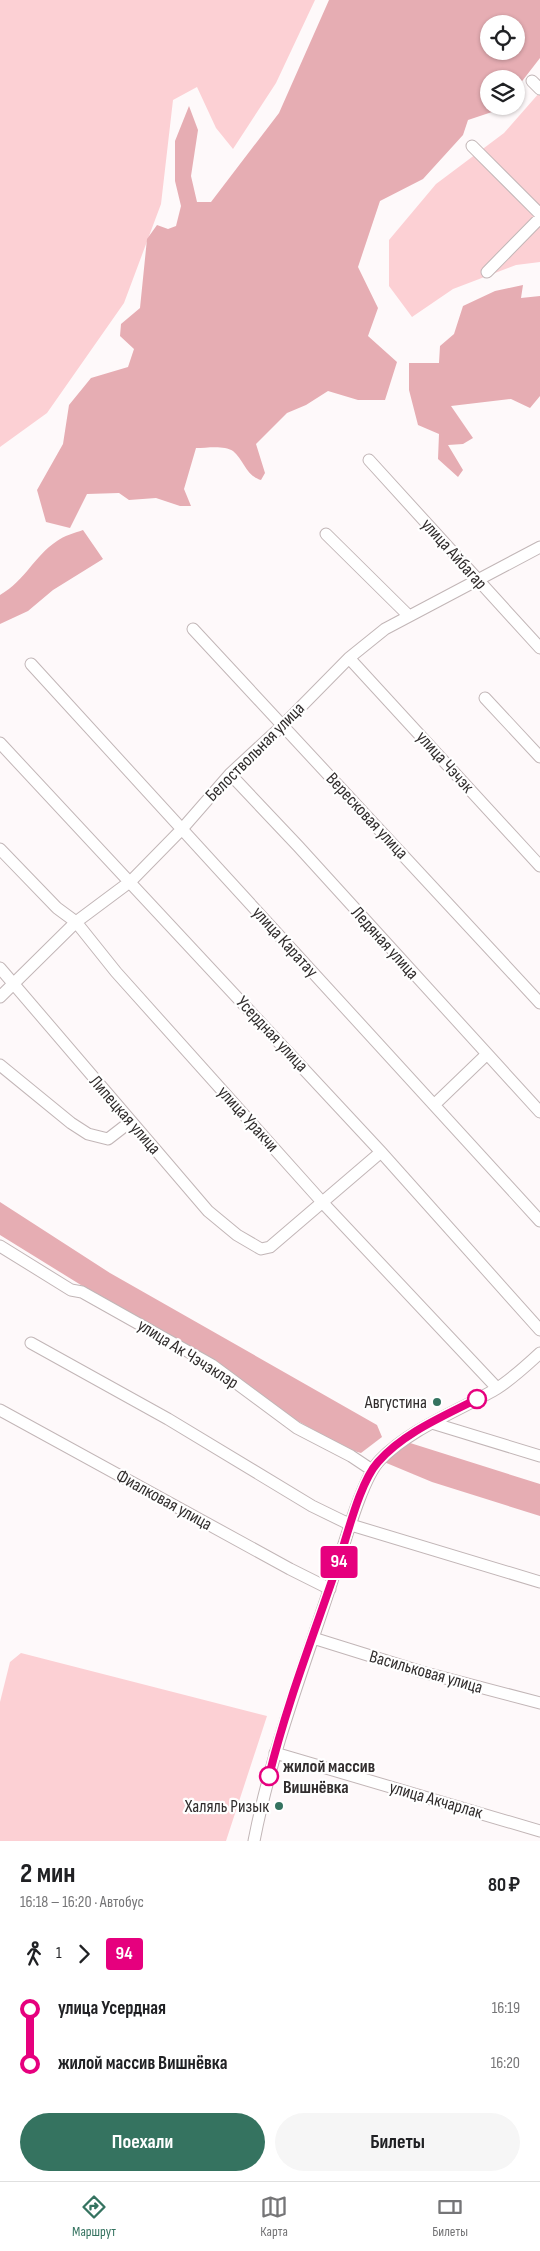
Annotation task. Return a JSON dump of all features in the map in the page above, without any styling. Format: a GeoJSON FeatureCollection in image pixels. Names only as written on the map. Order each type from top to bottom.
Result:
{"type":"FeatureCollection","features":[{"type":"Feature","properties":{"kind":"street"},"geometry":{"type":"LineString","coordinates":[[472,146],[540,214]]}},
{"type":"Feature","properties":{"kind":"street"},"geometry":{"type":"LineString","coordinates":[[487,272],[540,218]]}},
{"type":"Feature","properties":{"kind":"street","name":"улица Айбагар"},"geometry":{"type":"LineString","coordinates":[[369,460],[540,648]]}},
{"type":"Feature","properties":{"kind":"street"},"geometry":{"type":"LineString","coordinates":[[326,534],[409,616]]}},
{"type":"Feature","properties":{"kind":"street","name":"Белоствольная улица"},"geometry":{"type":"LineString","coordinates":[[0,997],[76,922],[131,881],[182,829],[230,774],[349,658],[385,629],[476,579],[540,547]]}},
{"type":"Feature","properties":{"kind":"street","name":"Вересковая улица"},"geometry":{"type":"LineString","coordinates":[[193,629],[540,1003]]}},
{"type":"Feature","properties":{"kind":"street","name":"улица Чэчэк"},"geometry":{"type":"LineString","coordinates":[[349,658],[540,866]]}},
{"type":"Feature","properties":{"kind":"street","name":"улица Каратау"},"geometry":{"type":"LineString","coordinates":[[31,664],[540,1221]]}},
{"type":"Feature","properties":{"kind":"street"},"geometry":{"type":"LineString","coordinates":[[485,698],[540,758]]}},
{"type":"Feature","properties":{"kind":"street","name":"Усердная улица"},"geometry":{"type":"LineString","coordinates":[[0,743],[131,881],[381,1152],[540,1330]]}},
{"type":"Feature","properties":{"kind":"street","name":"Ледяная улица"},"geometry":{"type":"LineString","coordinates":[[230,774],[540,1112]]}},
{"type":"Feature","properties":{"kind":"street","name":"улица Уракчи"},"geometry":{"type":"LineString","coordinates":[[0,850],[58,908],[76,922],[122,979],[323,1203],[497,1388]]}},
{"type":"Feature","properties":{"kind":"street","name":"Липецкая улица"},"geometry":{"type":"LineString","coordinates":[[0,968],[208,1211],[238,1235],[261,1249],[270,1247],[323,1203]]}},
{"type":"Feature","properties":{"kind":"street"},"geometry":{"type":"LineString","coordinates":[[434,1104],[486,1054]]}},
{"type":"Feature","properties":{"kind":"street"},"geometry":{"type":"LineString","coordinates":[[0,1065],[48,1105],[88,1134],[108,1139],[130,1122]]}},
{"type":"Feature","properties":{"kind":"street"},"geometry":{"type":"LineString","coordinates":[[323,1203],[381,1152]]}},
{"type":"Feature","properties":{"kind":"street","name":"улица Ак Чэчэклэр"},"geometry":{"type":"LineString","coordinates":[[0,1246],[71,1290],[82,1292],[212,1365],[297,1428],[372,1470]]}},
{"type":"Feature","properties":{"kind":"street"},"geometry":{"type":"LineString","coordinates":[[31,1343],[168,1418],[312,1506],[351,1524],[540,1582]]}},
{"type":"Feature","properties":{"kind":"street"},"geometry":{"type":"LineString","coordinates":[[254,1841],[275,1753],[351,1524],[372,1470],[396,1445],[497,1388],[516,1375],[540,1353]]}},
{"type":"Feature","properties":{"kind":"street","name":"Фиалковая улица"},"geometry":{"type":"LineString","coordinates":[[0,1410],[330,1589]]}},
{"type":"Feature","properties":{"kind":"street"},"geometry":{"type":"LineString","coordinates":[[432,1423],[540,1456]]}},
{"type":"Feature","properties":{"kind":"street","name":"Васильковая улица"},"geometry":{"type":"LineString","coordinates":[[313,1638],[422,1672],[540,1702]]}},
{"type":"Feature","properties":{"kind":"street","name":"улица Акчарлак"},"geometry":{"type":"LineString","coordinates":[[275,1753],[540,1831]]}},
{"type":"Feature","properties":{"kind":"shaded area"},"geometry":{"type":"Polygon","coordinates":[[[0,0],[315,0],[276,83],[233,149],[216,128],[197,87],[173,100],[161,204],[124,303],[47,413],[0,447],[0,0]]]}},
{"type":"Feature","properties":{"kind":"shaded area"},"geometry":{"type":"Polygon","coordinates":[[[329,0],[540,0],[540,58],[525,77],[525,70],[480,70],[480,115],[483,115],[468,120],[463,135],[423,179],[380,201],[358,267],[378,308],[368,336],[397,362],[385,400],[358,400],[328,391],[306,405],[287,413],[256,444],[265,473],[261,480],[252,475],[237,455],[229,449],[220,447],[196,448],[184,489],[191,506],[180,506],[156,498],[129,500],[119,493],[87,494],[70,528],[46,522],[37,490],[63,444],[69,405],[91,378],[128,367],[134,349],[120,336],[121,324],[140,308],[147,239],[157,225],[168,229],[176,226],[181,206],[175,181],[175,141],[189,106],[198,130],[191,176],[197,202],[211,202],[279,113],[329,0]]]}},
{"type":"Feature","properties":{"kind":"shaded area"},"geometry":{"type":"Polygon","coordinates":[[[540,92],[540,262],[516,265],[453,289],[412,317],[389,286],[389,240],[436,184],[504,133],[520,115],[525,115],[525,109],[540,92]]]}},
{"type":"Feature","properties":{"kind":"shaded area"},"geometry":{"type":"Polygon","coordinates":[[[523,285],[521,298],[540,296],[540,396],[530,408],[511,399],[451,406],[473,438],[463,444],[448,445],[463,470],[458,477],[438,459],[439,434],[418,425],[409,390],[409,363],[439,363],[440,346],[454,334],[463,306],[495,291],[523,285]]]}},
{"type":"Feature","properties":{"kind":"shaded area"},"geometry":{"type":"Polygon","coordinates":[[[83,530],[103,559],[53,590],[28,611],[0,624],[0,595],[17,582],[49,547],[69,535],[83,530]]]}},
{"type":"Feature","properties":{"kind":"shaded area"},"geometry":{"type":"Polygon","coordinates":[[[0,1202],[110,1273],[377,1425],[382,1437],[361,1453],[347,1449],[266,1403],[198,1350],[123,1311],[0,1235],[0,1202]]]}},
{"type":"Feature","properties":{"kind":"shaded area"},"geometry":{"type":"Polygon","coordinates":[[[407,1442],[540,1484],[540,1516],[432,1482],[384,1462],[407,1442]]]}},
{"type":"Feature","properties":{"kind":"shaded area"},"geometry":{"type":"Polygon","coordinates":[[[21,1653],[267,1716],[226,1841],[0,1841],[0,1702],[10,1662],[21,1653]]]}},
{"type":"Feature","properties":{"kind":"bus line","name":"94"},"geometry":{"type":"LineString","coordinates":[[269,1776],[292,1697],[351,1524],[372,1470],[389,1451],[404,1439],[477,1399]]}},
{"type":"Feature","properties":{"kind":"place","name":"Августина"},"geometry":{"type":"Point","coordinates":[437,1402]}},
{"type":"Feature","properties":{"kind":"place","name":"жилой массив Вишнёвка"},"geometry":{"type":"Point","coordinates":[269,1776]}},
{"type":"Feature","properties":{"kind":"place","name":"Халяль Ризык"},"geometry":{"type":"Point","coordinates":[279,1806]}}]}
